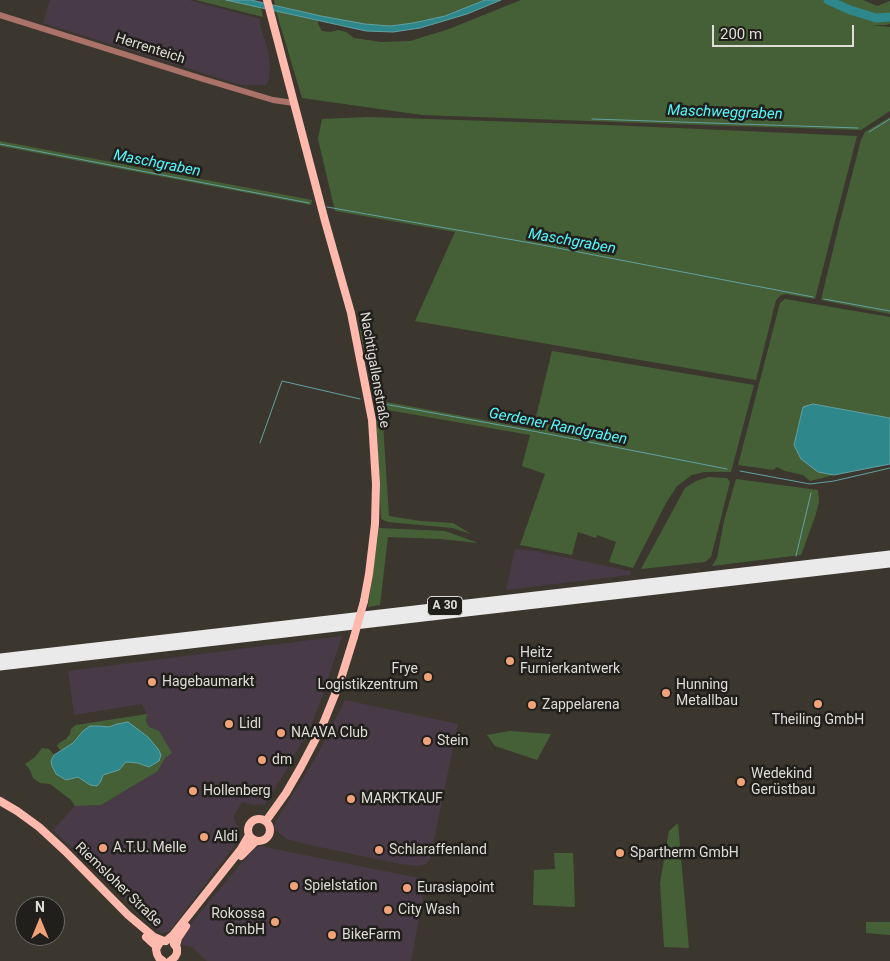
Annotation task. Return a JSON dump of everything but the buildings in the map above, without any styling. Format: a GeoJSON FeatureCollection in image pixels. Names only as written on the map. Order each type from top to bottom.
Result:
{"type":"FeatureCollection","features":[{"type":"Feature","properties":{"kind":"highway","name":"A 30"},"geometry":{"type":"LineString","coordinates":[[0,658],[890,555]]}},
{"type":"Feature","properties":{"kind":"highway","name":"A 30"},"geometry":{"type":"LineString","coordinates":[[0,666],[890,563]]}},
{"type":"Feature","properties":{"kind":"main road","name":"Nachtigallenstraße"},"geometry":{"type":"LineString","coordinates":[[266,821],[301,767],[321,729],[340,682],[364,601],[369,574],[375,524],[376,484],[372,420],[351,313],[267,0]]}},
{"type":"Feature","properties":{"kind":"main road","name":"Riemsloher Straße"},"geometry":{"type":"LineString","coordinates":[[0,801],[39,827],[126,921],[157,947]]}},
{"type":"Feature","properties":{"kind":"main road"},"geometry":{"type":"LineString","coordinates":[[252,820],[266,821],[270,828],[268,835],[263,840],[250,838],[248,826],[252,820]]}},
{"type":"Feature","properties":{"kind":"main road"},"geometry":{"type":"LineString","coordinates":[[160,960],[156,954],[157,947],[173,935],[241,849],[249,835]]}},
{"type":"Feature","properties":{"kind":"main road"},"geometry":{"type":"LineString","coordinates":[[176,959],[178,938],[204,901],[236,861],[256,840]]}},
{"type":"Feature","properties":{"kind":"main road","name":"Riemsloher Straße"},"geometry":{"type":"LineString","coordinates":[[56,844],[154,938],[173,943],[176,946]]}},
{"type":"Feature","properties":{"kind":"street","name":"Herrenteich"},"geometry":{"type":"LineString","coordinates":[[0,14],[203,79],[273,100],[294,103]]}},
{"type":"Feature","properties":{"kind":"shaded area"},"geometry":{"type":"Polygon","coordinates":[[[50,0],[189,0],[260,19],[268,50],[269,79],[266,85],[241,85],[43,23],[50,0]]]}},
{"type":"Feature","properties":{"kind":"shaded area"},"geometry":{"type":"Polygon","coordinates":[[[515,549],[535,551],[630,571],[630,575],[506,590],[515,549]]]}},
{"type":"Feature","properties":{"kind":"shaded area"},"geometry":{"type":"Polygon","coordinates":[[[342,636],[311,726],[282,777],[265,804],[254,805],[242,802],[234,816],[239,829],[239,836],[235,845],[169,932],[161,933],[53,830],[75,806],[101,805],[158,771],[165,758],[146,721],[147,714],[142,704],[74,715],[68,671],[342,636]]]}},
{"type":"Feature","properties":{"kind":"shaded area"},"geometry":{"type":"Polygon","coordinates":[[[345,700],[458,724],[430,859],[426,864],[419,866],[400,864],[305,844],[287,839],[275,830],[274,824],[315,759],[345,700]]]}},
{"type":"Feature","properties":{"kind":"shaded area"},"geometry":{"type":"Polygon","coordinates":[[[260,846],[419,878],[422,881],[424,893],[411,961],[207,961],[192,947],[182,945],[183,937],[188,927],[254,849],[260,846]]]}},
{"type":"Feature","properties":{"kind":"green space"},"geometry":{"type":"Polygon","coordinates":[[[196,0],[226,0],[261,7],[263,17],[196,0]]]}},
{"type":"Feature","properties":{"kind":"green space"},"geometry":{"type":"Polygon","coordinates":[[[274,0],[485,0],[445,16],[390,26],[365,24],[321,16],[275,5],[274,0]]]}},
{"type":"Feature","properties":{"kind":"green space"},"geometry":{"type":"Polygon","coordinates":[[[521,0],[863,0],[877,6],[890,1],[890,24],[872,25],[890,27],[890,111],[861,130],[422,115],[302,98],[276,11],[318,21],[322,31],[338,30],[346,32],[354,38],[381,42],[410,41],[449,29],[521,0]]]}},
{"type":"Feature","properties":{"kind":"green space"},"geometry":{"type":"Polygon","coordinates":[[[368,117],[857,136],[815,299],[786,294],[781,295],[776,300],[756,380],[415,321],[455,232],[335,211],[318,139],[322,119],[368,117]]]}},
{"type":"Feature","properties":{"kind":"green space"},"geometry":{"type":"Polygon","coordinates":[[[890,117],[890,314],[821,300],[861,140],[865,132],[890,117]]]}},
{"type":"Feature","properties":{"kind":"green space"},"geometry":{"type":"Polygon","coordinates":[[[0,141],[312,200],[311,205],[0,146],[0,141]]]}},
{"type":"Feature","properties":{"kind":"green space"},"geometry":{"type":"Polygon","coordinates":[[[785,299],[890,317],[890,418],[813,404],[818,472],[834,475],[810,481],[803,475],[777,467],[773,470],[738,465],[780,303],[785,299]]]}},
{"type":"Feature","properties":{"kind":"green space"},"geometry":{"type":"Polygon","coordinates":[[[363,322],[381,401],[533,429],[552,351],[754,385],[731,472],[704,472],[692,475],[677,486],[666,503],[633,568],[609,562],[616,542],[597,535],[596,538],[578,532],[572,555],[520,545],[545,474],[522,466],[530,435],[382,409],[389,516],[420,521],[453,523],[471,534],[452,528],[388,522],[381,519],[376,410],[360,331],[363,322]]]}},
{"type":"Feature","properties":{"kind":"green space"},"geometry":{"type":"Polygon","coordinates":[[[708,477],[727,478],[730,482],[711,557],[705,562],[641,569],[685,488],[696,481],[708,477]]]}},
{"type":"Feature","properties":{"kind":"green space"},"geometry":{"type":"Polygon","coordinates":[[[736,479],[818,490],[819,502],[801,555],[712,566],[717,558],[724,521],[736,479]]]}},
{"type":"Feature","properties":{"kind":"green space"},"geometry":{"type":"Polygon","coordinates":[[[379,528],[445,531],[478,543],[441,539],[388,537],[380,605],[368,607],[379,528]]]}},
{"type":"Feature","properties":{"kind":"green space"},"geometry":{"type":"Polygon","coordinates":[[[147,714],[146,721],[149,727],[159,731],[172,753],[165,758],[158,771],[101,805],[75,806],[71,800],[50,784],[40,783],[33,778],[25,764],[35,757],[42,748],[49,749],[54,755],[51,761],[66,780],[78,777],[90,785],[101,781],[103,775],[119,770],[126,762],[138,763],[117,724],[83,731],[73,743],[61,751],[57,746],[59,743],[66,739],[71,729],[76,725],[147,714]]]}},
{"type":"Feature","properties":{"kind":"green space"},"geometry":{"type":"Polygon","coordinates":[[[510,731],[551,734],[537,760],[495,746],[487,735],[510,731]]]}},
{"type":"Feature","properties":{"kind":"green space"},"geometry":{"type":"Polygon","coordinates":[[[678,823],[689,948],[664,947],[660,883],[669,831],[678,823]]]}},
{"type":"Feature","properties":{"kind":"green space"},"geometry":{"type":"Polygon","coordinates":[[[554,853],[573,853],[575,907],[533,905],[534,870],[555,869],[554,853]]]}},
{"type":"Feature","properties":{"kind":"green space"},"geometry":{"type":"Polygon","coordinates":[[[866,922],[890,922],[890,935],[866,933],[866,922]]]}},
{"type":"Feature","properties":{"kind":"water"},"geometry":{"type":"Polygon","coordinates":[[[226,0],[251,0],[321,16],[365,24],[390,26],[445,16],[485,0],[501,0],[467,14],[420,28],[393,32],[366,31],[226,0]]]}},
{"type":"Feature","properties":{"kind":"water"},"geometry":{"type":"Polygon","coordinates":[[[813,404],[890,418],[890,464],[834,475],[818,472],[801,459],[794,445],[803,407],[813,404]]]}},
{"type":"Feature","properties":{"kind":"water"},"geometry":{"type":"Polygon","coordinates":[[[128,722],[148,737],[158,749],[161,755],[159,761],[149,767],[138,763],[126,762],[119,770],[103,775],[97,786],[90,785],[78,777],[66,780],[56,774],[51,761],[54,755],[73,743],[83,731],[90,726],[109,727],[128,722]]]}},
{"type":"Feature","properties":{"kind":"waterway"},"geometry":{"type":"LineString","coordinates":[[828,0],[850,10],[876,18],[890,17]]}},
{"type":"Feature","properties":{"kind":"waterway","name":"Maschweggraben"},"geometry":{"type":"LineString","coordinates":[[592,119],[858,128]]}},
{"type":"Feature","properties":{"kind":"waterway","name":"Maschweggraben"},"geometry":{"type":"LineString","coordinates":[[869,132],[890,119]]}},
{"type":"Feature","properties":{"kind":"waterway","name":"Maschgraben"},"geometry":{"type":"LineString","coordinates":[[0,144],[309,203]]}},
{"type":"Feature","properties":{"kind":"waterway","name":"Maschgraben"},"geometry":{"type":"LineString","coordinates":[[327,207],[542,245],[813,297]]}},
{"type":"Feature","properties":{"kind":"waterway","name":"Maschgraben"},"geometry":{"type":"LineString","coordinates":[[824,299],[890,311]]}},
{"type":"Feature","properties":{"kind":"waterway","name":"Gerdener Randgraben"},"geometry":{"type":"LineString","coordinates":[[260,443],[282,381],[360,399]]}},
{"type":"Feature","properties":{"kind":"waterway","name":"Gerdener Randgraben"},"geometry":{"type":"LineString","coordinates":[[384,404],[727,469]]}},
{"type":"Feature","properties":{"kind":"waterway","name":"Gerdener Randgraben"},"geometry":{"type":"LineString","coordinates":[[740,471],[810,484],[834,481],[890,468]]}},
{"type":"Feature","properties":{"kind":"waterway"},"geometry":{"type":"LineString","coordinates":[[796,556],[811,493]]}},
{"type":"Feature","properties":{"kind":"place","name":"Heitz Furnierkantwerk"},"geometry":{"type":"Point","coordinates":[510,661]}},
{"type":"Feature","properties":{"kind":"place","name":"Frye Logistikzentrum"},"geometry":{"type":"Point","coordinates":[428,677]}},
{"type":"Feature","properties":{"kind":"place","name":"Hagebaumarkt"},"geometry":{"type":"Point","coordinates":[152,682]}},
{"type":"Feature","properties":{"kind":"place","name":"Hunning Metallbau"},"geometry":{"type":"Point","coordinates":[666,693]}},
{"type":"Feature","properties":{"kind":"place","name":"Theiling GmbH"},"geometry":{"type":"Point","coordinates":[818,704]}},
{"type":"Feature","properties":{"kind":"place","name":"Zappelarena"},"geometry":{"type":"Point","coordinates":[532,705]}},
{"type":"Feature","properties":{"kind":"place","name":"Lidl"},"geometry":{"type":"Point","coordinates":[229,724]}},
{"type":"Feature","properties":{"kind":"place","name":"NAAVA Club"},"geometry":{"type":"Point","coordinates":[281,733]}},
{"type":"Feature","properties":{"kind":"place","name":"Stein"},"geometry":{"type":"Point","coordinates":[427,741]}},
{"type":"Feature","properties":{"kind":"place","name":"dm"},"geometry":{"type":"Point","coordinates":[262,760]}},
{"type":"Feature","properties":{"kind":"place","name":"Wedekind Gerüstbau"},"geometry":{"type":"Point","coordinates":[741,782]}},
{"type":"Feature","properties":{"kind":"place","name":"Hollenberg"},"geometry":{"type":"Point","coordinates":[193,791]}},
{"type":"Feature","properties":{"kind":"place","name":"MARKTKAUF"},"geometry":{"type":"Point","coordinates":[351,799]}},
{"type":"Feature","properties":{"kind":"place","name":"Aldi"},"geometry":{"type":"Point","coordinates":[204,837]}},
{"type":"Feature","properties":{"kind":"place","name":"A.T.U. Melle"},"geometry":{"type":"Point","coordinates":[103,848]}},
{"type":"Feature","properties":{"kind":"place","name":"Schlaraffenland"},"geometry":{"type":"Point","coordinates":[379,850]}},
{"type":"Feature","properties":{"kind":"place","name":"Spartherm GmbH"},"geometry":{"type":"Point","coordinates":[620,853]}},
{"type":"Feature","properties":{"kind":"place","name":"Spielstation"},"geometry":{"type":"Point","coordinates":[294,886]}},
{"type":"Feature","properties":{"kind":"place","name":"Eurasiapoint"},"geometry":{"type":"Point","coordinates":[407,888]}},
{"type":"Feature","properties":{"kind":"place","name":"City Wash"},"geometry":{"type":"Point","coordinates":[388,910]}},
{"type":"Feature","properties":{"kind":"place","name":"Rokossa GmbH"},"geometry":{"type":"Point","coordinates":[275,922]}},
{"type":"Feature","properties":{"kind":"place","name":"BikeFarm"},"geometry":{"type":"Point","coordinates":[332,935]}}]}
